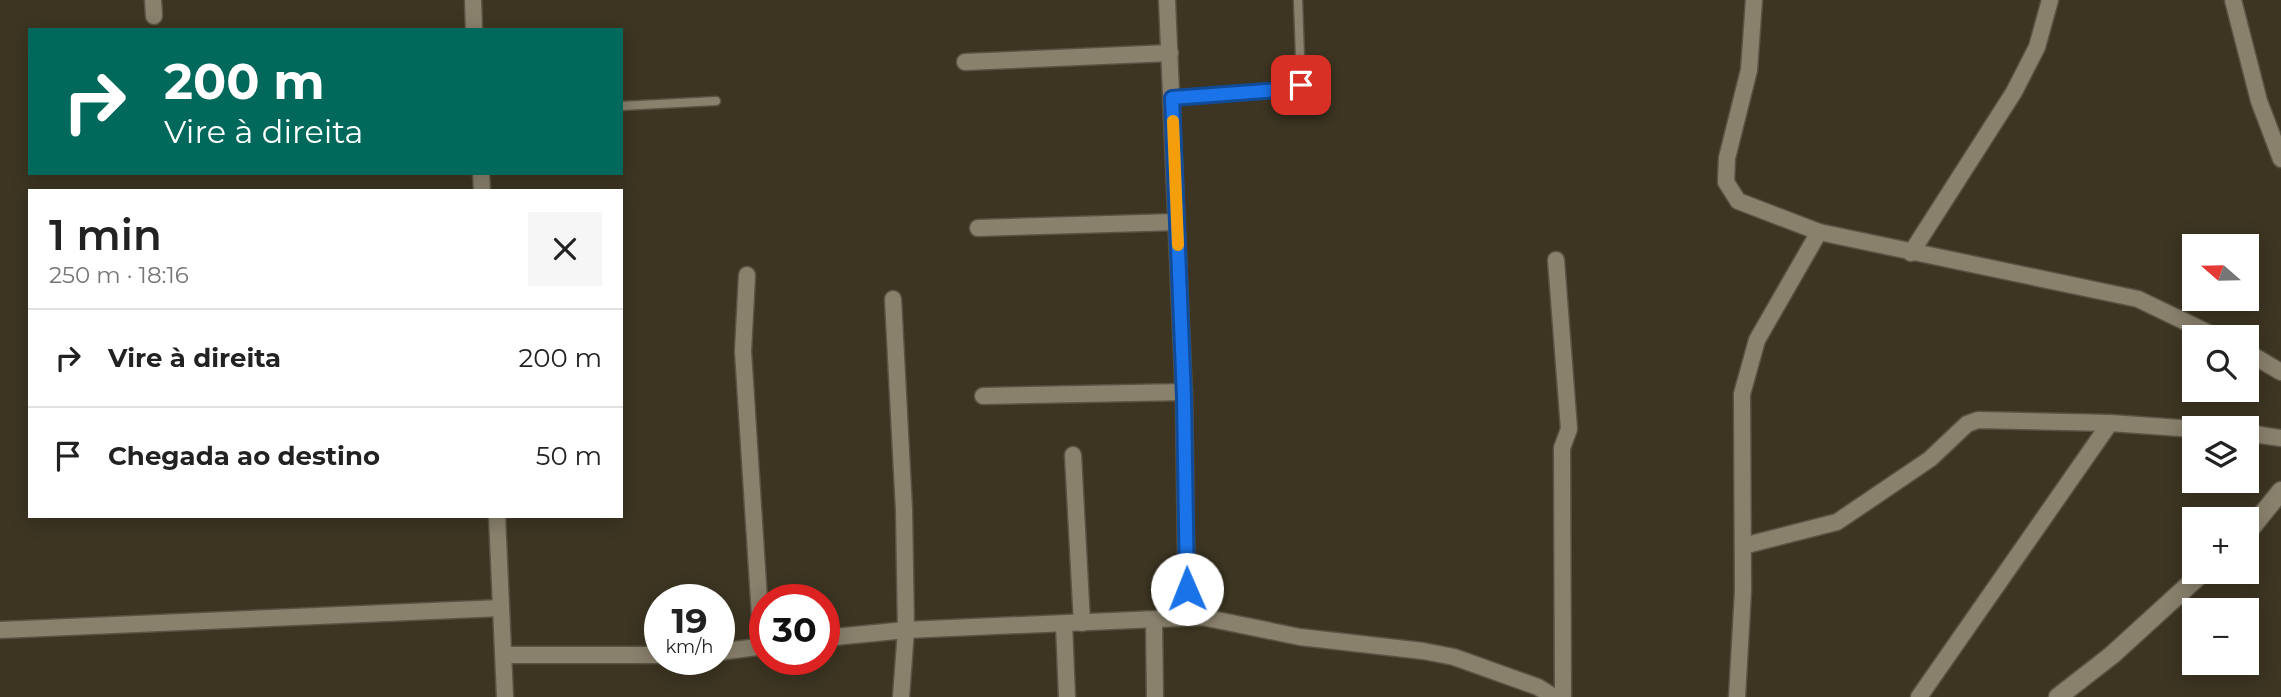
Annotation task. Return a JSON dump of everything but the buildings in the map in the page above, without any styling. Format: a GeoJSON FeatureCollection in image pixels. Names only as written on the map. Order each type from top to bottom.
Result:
{"type":"FeatureCollection","features":[{"type":"Feature","properties":{"kind":"street"},"geometry":{"type":"LineString","coordinates":[[472,0],[474,28]]}},
{"type":"Feature","properties":{"kind":"street"},"geometry":{"type":"LineString","coordinates":[[1167,0],[1184,392],[1187,617]]}},
{"type":"Feature","properties":{"kind":"street"},"geometry":{"type":"LineString","coordinates":[[1754,0],[1749,70],[1727,158],[1726,182],[1738,201],[1819,232],[2138,299],[2192,325]]}},
{"type":"Feature","properties":{"kind":"street"},"geometry":{"type":"LineString","coordinates":[[1911,253],[2014,92],[2037,47],[2050,0]]}},
{"type":"Feature","properties":{"kind":"street"},"geometry":{"type":"LineString","coordinates":[[2233,0],[2259,101],[2281,159]]}},
{"type":"Feature","properties":{"kind":"street"},"geometry":{"type":"LineString","coordinates":[[965,62],[1170,53]]}},
{"type":"Feature","properties":{"kind":"street"},"geometry":{"type":"LineString","coordinates":[[978,228],[1177,222]]}},
{"type":"Feature","properties":{"kind":"street"},"geometry":{"type":"LineString","coordinates":[[1737,697],[1743,546],[1742,394],[1757,340],[1819,232]]}},
{"type":"Feature","properties":{"kind":"street"},"geometry":{"type":"LineString","coordinates":[[1556,260],[1569,429],[1562,449],[1563,697]]}},
{"type":"Feature","properties":{"kind":"street"},"geometry":{"type":"LineString","coordinates":[[747,275],[743,351],[759,584]]}},
{"type":"Feature","properties":{"kind":"street"},"geometry":{"type":"LineString","coordinates":[[893,299],[904,510],[905,630],[901,697]]}},
{"type":"Feature","properties":{"kind":"street"},"geometry":{"type":"LineString","coordinates":[[2259,359],[2281,372]]}},
{"type":"Feature","properties":{"kind":"street"},"geometry":{"type":"LineString","coordinates":[[983,396],[1184,392]]}},
{"type":"Feature","properties":{"kind":"street"},"geometry":{"type":"LineString","coordinates":[[1743,546],[1837,522],[1930,459],[1968,424],[1978,420],[2110,423],[2182,428]]}},
{"type":"Feature","properties":{"kind":"street"},"geometry":{"type":"LineString","coordinates":[[1919,697],[2110,423]]}},
{"type":"Feature","properties":{"kind":"street"},"geometry":{"type":"LineString","coordinates":[[2259,435],[2281,438]]}},
{"type":"Feature","properties":{"kind":"street"},"geometry":{"type":"LineString","coordinates":[[1073,455],[1082,623]]}},
{"type":"Feature","properties":{"kind":"street"},"geometry":{"type":"LineString","coordinates":[[2259,518],[2281,491]]}},
{"type":"Feature","properties":{"kind":"street"},"geometry":{"type":"LineString","coordinates":[[497,518],[505,697]]}},
{"type":"Feature","properties":{"kind":"street"},"geometry":{"type":"LineString","coordinates":[[2058,697],[2112,655],[2190,584]]}},
{"type":"Feature","properties":{"kind":"street"},"geometry":{"type":"LineString","coordinates":[[0,630],[501,608]]}},
{"type":"Feature","properties":{"kind":"street"},"geometry":{"type":"LineString","coordinates":[[840,636],[905,630],[1154,621],[1187,617],[1300,637],[1423,650],[1491,669],[1538,687],[1554,697]]}},
{"type":"Feature","properties":{"kind":"street"},"geometry":{"type":"LineString","coordinates":[[1154,621],[1155,697]]}},
{"type":"Feature","properties":{"kind":"street"},"geometry":{"type":"LineString","coordinates":[[1064,624],[1067,697]]}},
{"type":"Feature","properties":{"kind":"street"},"geometry":{"type":"LineString","coordinates":[[504,656],[644,655]]}},
{"type":"Feature","properties":{"kind":"lane"},"geometry":{"type":"LineString","coordinates":[[1172,98],[1291,89],[1301,85],[1298,0]]}},
{"type":"Feature","properties":{"kind":"lane"},"geometry":{"type":"LineString","coordinates":[[623,106],[716,101]]}},
{"type":"Feature","properties":{"kind":"slow traffic"},"geometry":{"type":"LineString","coordinates":[[1173,121],[1178,245]]}},
{"type":"Feature","properties":{"kind":"route"},"geometry":{"type":"LineString","coordinates":[[1187,589],[1184,398],[1172,98],[1291,89],[1301,85]]}}]}
